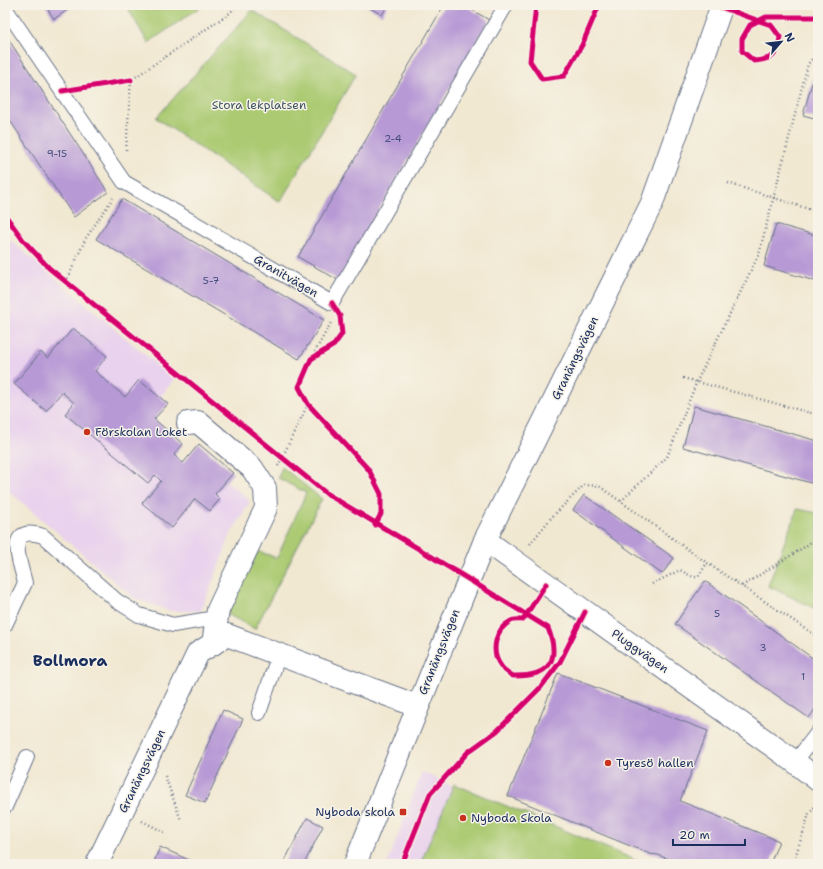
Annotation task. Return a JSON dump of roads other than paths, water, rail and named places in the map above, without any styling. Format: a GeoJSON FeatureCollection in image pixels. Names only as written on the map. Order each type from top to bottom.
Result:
{"type":"FeatureCollection","features":[{"type":"Feature","properties":{"kind":"street","name":"Granängsvägen"},"geometry":{"type":"LineString","coordinates":[[355,864],[484,540],[652,203],[722,5]]}},
{"type":"Feature","properties":{"kind":"street"},"geometry":{"type":"LineString","coordinates":[[188,423],[198,422],[222,442],[252,468],[265,488],[266,508],[218,610],[214,644]]}},
{"type":"Feature","properties":{"kind":"street","name":"Pluggvägen"},"geometry":{"type":"LineString","coordinates":[[484,540],[818,780]]}},
{"type":"Feature","properties":{"kind":"street","name":"Granängsvägen"},"geometry":{"type":"LineString","coordinates":[[97,864],[198,653],[227,635],[417,706]]}},
{"type":"Feature","properties":{"kind":"lane","name":"Granitvägen"},"geometry":{"type":"LineString","coordinates":[[5,8],[124,182],[332,303],[506,5]]}},
{"type":"Feature","properties":{"kind":"lane"},"geometry":{"type":"LineString","coordinates":[[5,625],[9,608],[25,583],[16,547],[19,539],[24,535],[33,532],[43,536],[117,601],[138,615],[173,625],[216,618]]}},
{"type":"Feature","properties":{"kind":"lane"},"geometry":{"type":"LineString","coordinates":[[259,713],[279,654]]}},
{"type":"Feature","properties":{"kind":"lane"},"geometry":{"type":"LineString","coordinates":[[795,762],[818,732]]}},
{"type":"Feature","properties":{"kind":"lane"},"geometry":{"type":"LineString","coordinates":[[5,807],[27,757]]}},
{"type":"Feature","properties":{"kind":"place","name":"Förskolan Loket"},"geometry":{"type":"Point","coordinates":[87,432]}},
{"type":"Feature","properties":{"kind":"place","name":"Tyresö hallen"},"geometry":{"type":"Point","coordinates":[608,763]}},
{"type":"Feature","properties":{"kind":"place","name":"Nyboda skola"},"geometry":{"type":"Point","coordinates":[403,812]}},
{"type":"Feature","properties":{"kind":"place","name":"Nyboda Skola"},"geometry":{"type":"Point","coordinates":[463,818]}},
{"type":"Feature","properties":{"kind":"district","name":"Bollmora"},"geometry":{"type":"Point","coordinates":[70,660]}},
{"type":"Feature","properties":{"kind":"park label","name":"Stora lekplatsen"},"geometry":{"type":"Point","coordinates":[259,105]}}]}
